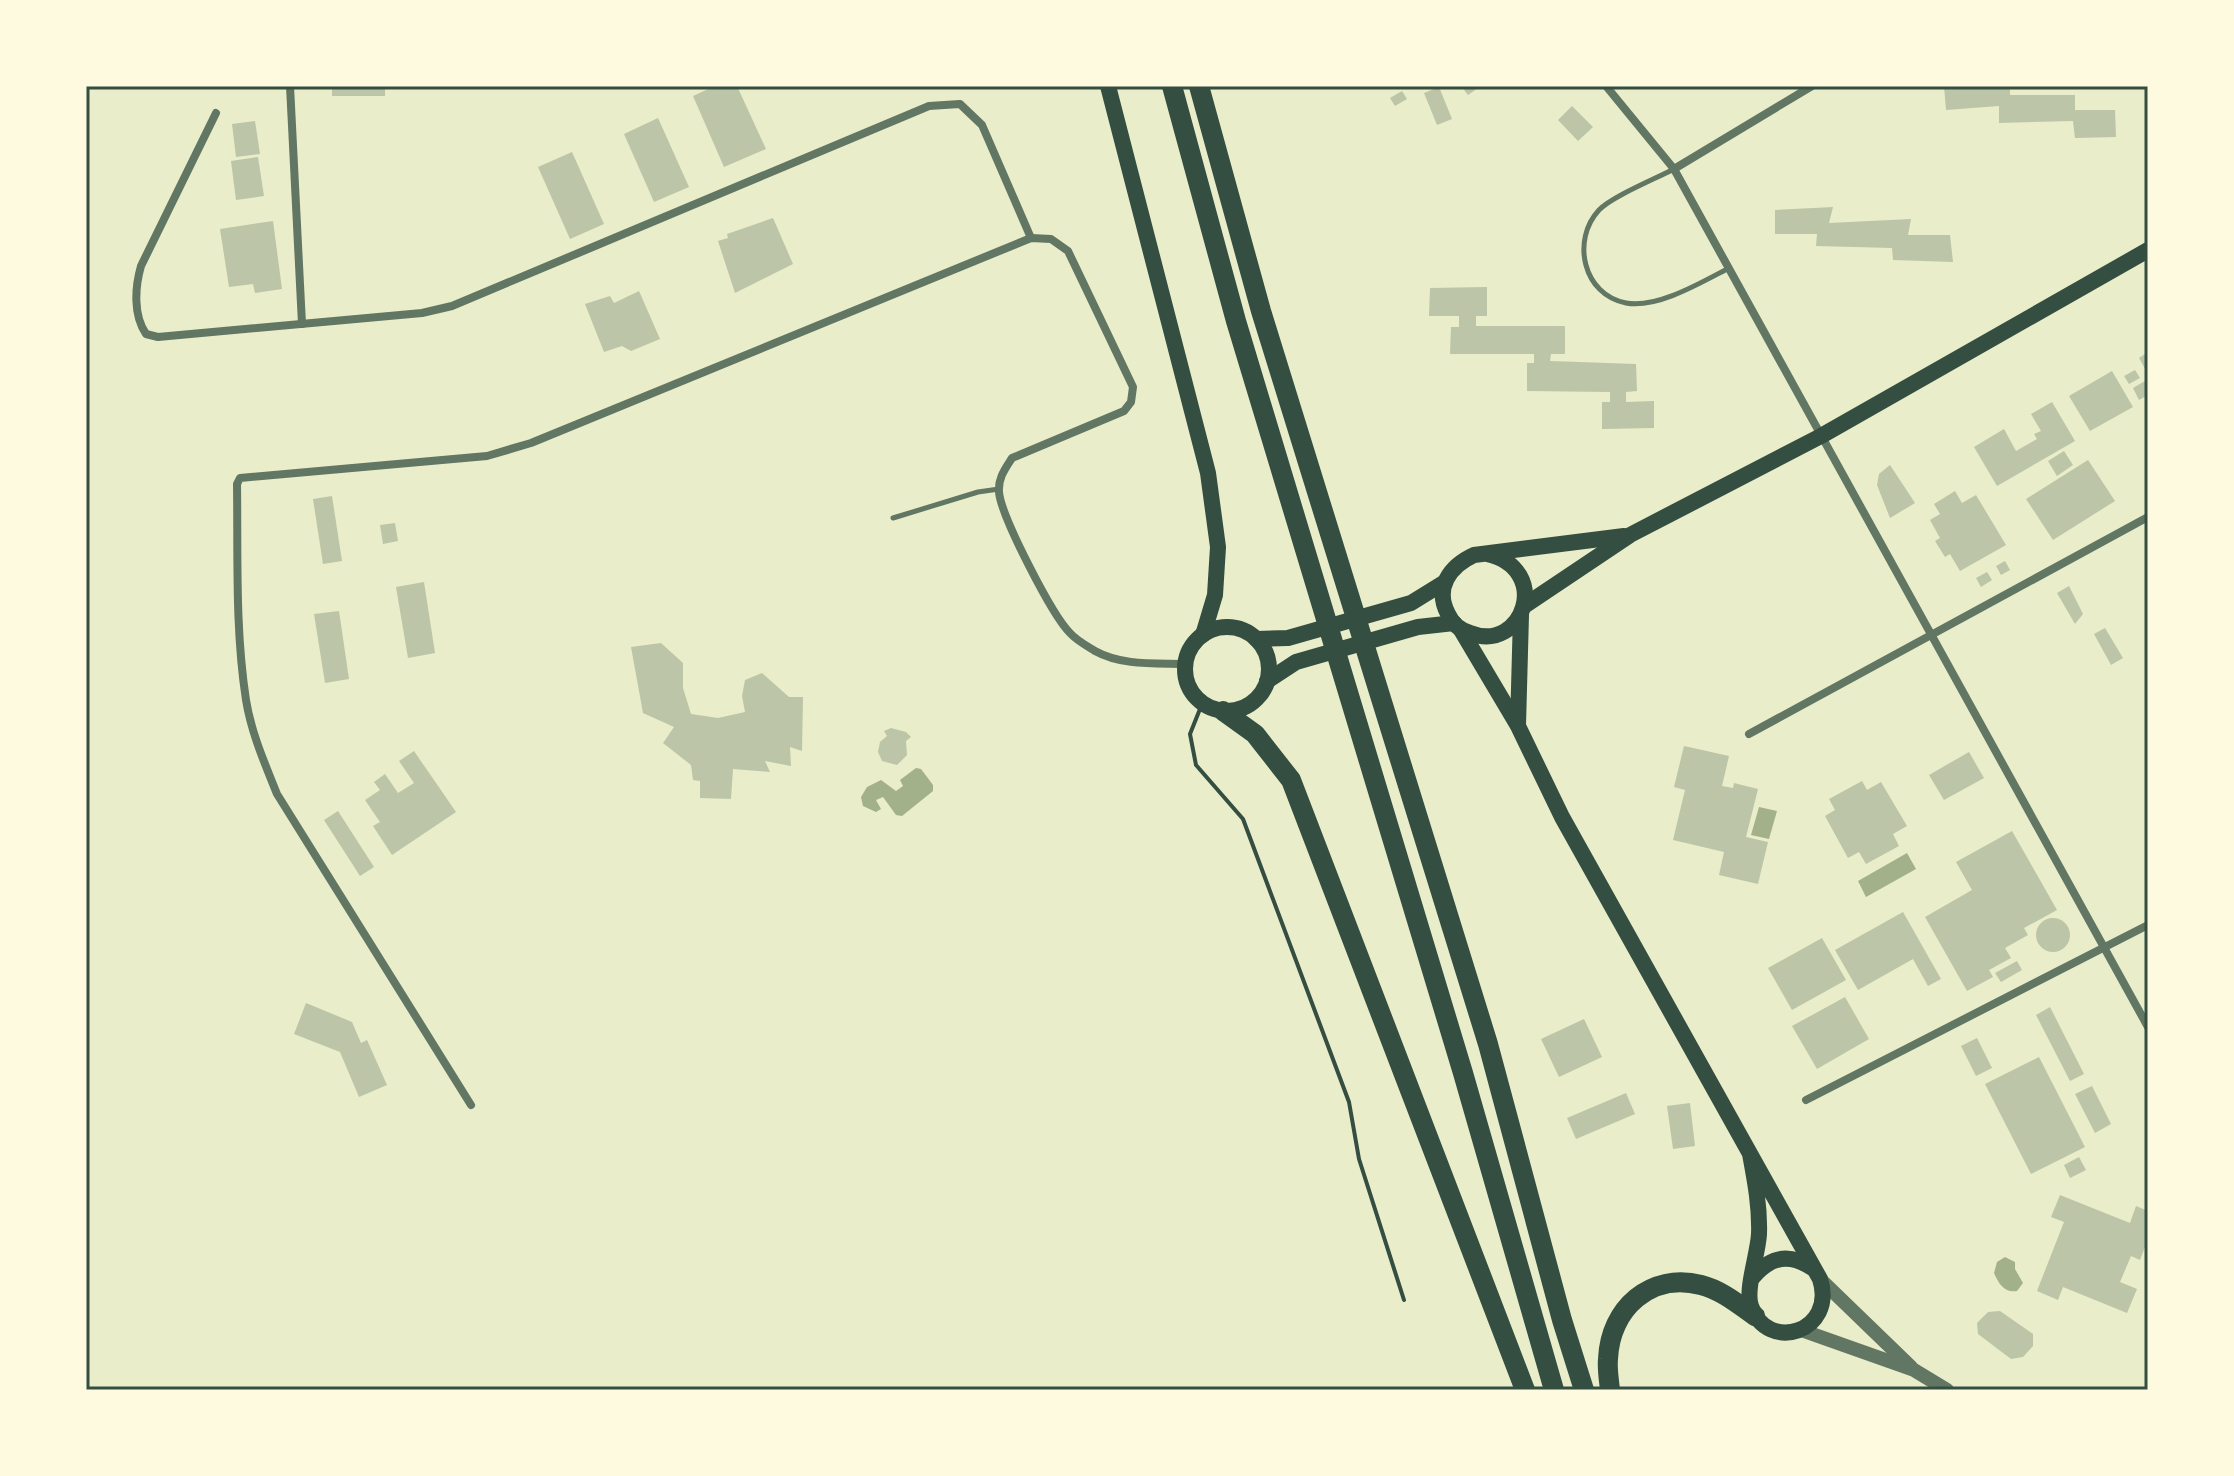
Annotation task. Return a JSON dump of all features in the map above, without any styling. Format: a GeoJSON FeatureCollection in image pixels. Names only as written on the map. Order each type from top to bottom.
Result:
{"type":"FeatureCollection","features":[{"type":"Feature","properties":{"kind":"highway"},"geometry":{"type":"LineString","coordinates":[[1172,86],[1236,321],[1463,1073],[1554,1390]]}},
{"type":"Feature","properties":{"kind":"highway"},"geometry":{"type":"LineString","coordinates":[[1199,86],[1261,311],[1488,1044],[1562,1320],[1584,1390]]}},
{"type":"Feature","properties":{"kind":"highway"},"geometry":{"type":"LineString","coordinates":[[1223,711],[1255,734],[1291,780],[1525,1390]]}},
{"type":"Feature","properties":{"kind":"highway"},"geometry":{"type":"LineString","coordinates":[[1610,1390],[1608,1357],[1614,1330],[1626,1309],[1646,1290],[1663,1282],[1701,1285],[1720,1291],[1755,1316]]}},
{"type":"Feature","properties":{"kind":"main road"},"geometry":{"type":"LineString","coordinates":[[1108,86],[1208,473],[1218,547],[1215,595],[1203,635],[1188,653],[1185,664],[1188,686],[1202,704],[1223,711],[1235,710],[1255,700],[1267,681],[1296,662],[1418,627],[1458,627],[1474,635],[1501,633],[1513,626],[1523,610],[1630,535],[1821,436],[2148,250]]}},
{"type":"Feature","properties":{"kind":"main road"},"geometry":{"type":"LineString","coordinates":[[1630,535],[1474,555],[1451,570],[1442,595],[1445,609],[1518,726],[1562,817],[1750,1154],[1816,1273],[1824,1290],[1819,1314],[1801,1330],[1780,1332],[1768,1328],[1755,1316],[1749,1303],[1759,1215],[1750,1154]]}},
{"type":"Feature","properties":{"kind":"main road"},"geometry":{"type":"LineString","coordinates":[[1487,554],[1501,557],[1512,564],[1521,575],[1525,588],[1518,726]]}},
{"type":"Feature","properties":{"kind":"main road"},"geometry":{"type":"LineString","coordinates":[[1203,635],[1213,630],[1235,629],[1256,639],[1288,638],[1411,603],[1445,582]]}},
{"type":"Feature","properties":{"kind":"main road"},"geometry":{"type":"LineString","coordinates":[[1256,639],[1267,659],[1267,681]]}},
{"type":"Feature","properties":{"kind":"main road"},"geometry":{"type":"LineString","coordinates":[[1753,1277],[1762,1266],[1787,1257],[1801,1260],[1816,1273]]}},
{"type":"Feature","properties":{"kind":"street"},"geometry":{"type":"LineString","coordinates":[[290,86],[302,324]]}},
{"type":"Feature","properties":{"kind":"street"},"geometry":{"type":"LineString","coordinates":[[1606,86],[1674,169],[2148,1027]]}},
{"type":"Feature","properties":{"kind":"street"},"geometry":{"type":"LineString","coordinates":[[1674,169],[1812,86]]}},
{"type":"Feature","properties":{"kind":"street"},"geometry":{"type":"LineString","coordinates":[[216,113],[141,266],[137,281],[139,325],[146,334],[158,337],[302,324],[422,313],[452,306],[929,106],[960,104],[982,125],[1031,238]]}},
{"type":"Feature","properties":{"kind":"street"},"geometry":{"type":"LineString","coordinates":[[471,1105],[277,794],[260,751],[246,703],[238,629],[237,484],[240,478],[487,456],[531,443],[1031,238],[1051,239],[1068,251],[1133,387],[1131,402],[1124,411],[1012,458],[1001,474],[999,489],[1002,509],[1053,610],[1071,634],[1096,652],[1121,660],[1185,664]]}},
{"type":"Feature","properties":{"kind":"street"},"geometry":{"type":"LineString","coordinates":[[1749,734],[2148,517]]}},
{"type":"Feature","properties":{"kind":"street"},"geometry":{"type":"LineString","coordinates":[[1806,1100],[2148,925]]}},
{"type":"Feature","properties":{"kind":"street"},"geometry":{"type":"LineString","coordinates":[[1816,1273],[1914,1370]]}},
{"type":"Feature","properties":{"kind":"street"},"geometry":{"type":"LineString","coordinates":[[1801,1330],[1914,1370],[1947,1390]]}},
{"type":"Feature","properties":{"kind":"lane"},"geometry":{"type":"LineString","coordinates":[[1674,169],[1601,208],[1589,224],[1582,251],[1589,274],[1603,291],[1625,303],[1650,301],[1690,289],[1730,268]]}},
{"type":"Feature","properties":{"kind":"lane"},"geometry":{"type":"LineString","coordinates":[[893,518],[978,492],[999,489]]}},
{"type":"Feature","properties":{"kind":"path"},"geometry":{"type":"LineString","coordinates":[[1202,704],[1190,734],[1196,765],[1243,819],[1349,1102],[1359,1159],[1404,1300]]}},
{"type":"Feature","properties":{"kind":"shaded area"},"geometry":{"type":"Polygon","coordinates":[[[916,768],[921,769],[933,785],[933,791],[902,816],[896,815],[883,797],[876,800],[881,809],[876,812],[863,806],[861,797],[867,787],[881,780],[896,791],[903,786],[900,780],[916,768]]]}},
{"type":"Feature","properties":{"kind":"shaded area"},"geometry":{"type":"Polygon","coordinates":[[[1759,807],[1777,811],[1769,839],[1751,835],[1759,807]]]}},
{"type":"Feature","properties":{"kind":"shaded area"},"geometry":{"type":"Polygon","coordinates":[[[1907,853],[1916,869],[1866,897],[1858,881],[1907,853]]]}},
{"type":"Feature","properties":{"kind":"shaded area"},"geometry":{"type":"Polygon","coordinates":[[[2005,1257],[2015,1262],[2015,1269],[2023,1283],[2017,1291],[2002,1287],[1994,1273],[1997,1262],[2005,1257]]]}},
{"type":"Feature","properties":{"kind":"building"},"geometry":{"type":"Polygon","coordinates":[[[332,86],[385,86],[385,96],[332,96],[332,86]]]}},
{"type":"Feature","properties":{"kind":"building"},"geometry":{"type":"Polygon","coordinates":[[[715,86],[737,86],[766,149],[724,167],[693,96],[715,86]]]}},
{"type":"Feature","properties":{"kind":"building"},"geometry":{"type":"Polygon","coordinates":[[[1461,86],[1481,86],[1468,95],[1461,86]]]}},
{"type":"Feature","properties":{"kind":"building"},"geometry":{"type":"Polygon","coordinates":[[[1944,86],[2010,86],[2010,95],[2075,95],[2075,110],[2115,110],[2116,137],[2075,138],[2073,121],[1999,123],[1999,106],[1946,110],[1944,86]]]}},
{"type":"Feature","properties":{"kind":"building"},"geometry":{"type":"Polygon","coordinates":[[[1439,87],[1452,119],[1437,125],[1424,93],[1439,87]]]}},
{"type":"Feature","properties":{"kind":"building"},"geometry":{"type":"Polygon","coordinates":[[[1402,91],[1407,99],[1395,106],[1390,98],[1402,91]]]}},
{"type":"Feature","properties":{"kind":"building"},"geometry":{"type":"Polygon","coordinates":[[[1572,106],[1593,127],[1578,141],[1558,120],[1572,106]]]}},
{"type":"Feature","properties":{"kind":"building"},"geometry":{"type":"Polygon","coordinates":[[[658,118],[689,187],[654,202],[624,134],[658,118]]]}},
{"type":"Feature","properties":{"kind":"building"},"geometry":{"type":"Polygon","coordinates":[[[255,121],[260,154],[236,157],[232,124],[255,121]]]}},
{"type":"Feature","properties":{"kind":"building"},"geometry":{"type":"Polygon","coordinates":[[[572,152],[604,224],[570,239],[538,167],[572,152]]]}},
{"type":"Feature","properties":{"kind":"building"},"geometry":{"type":"Polygon","coordinates":[[[258,157],[264,196],[236,200],[231,161],[258,157]]]}},
{"type":"Feature","properties":{"kind":"building"},"geometry":{"type":"Polygon","coordinates":[[[1833,207],[1829,223],[1911,219],[1908,235],[1950,235],[1953,262],[1893,260],[1892,248],[1816,246],[1817,234],[1775,234],[1775,210],[1833,207]]]}},
{"type":"Feature","properties":{"kind":"building"},"geometry":{"type":"Polygon","coordinates":[[[773,218],[793,264],[735,293],[718,241],[728,238],[727,234],[773,218]]]}},
{"type":"Feature","properties":{"kind":"building"},"geometry":{"type":"Polygon","coordinates":[[[273,221],[282,289],[255,293],[253,284],[229,287],[220,229],[273,221]]]}},
{"type":"Feature","properties":{"kind":"building"},"geometry":{"type":"Polygon","coordinates":[[[1487,287],[1487,316],[1476,316],[1476,326],[1565,326],[1565,354],[1551,354],[1550,361],[1636,364],[1637,391],[1626,392],[1626,402],[1654,401],[1654,428],[1602,429],[1602,402],[1610,402],[1610,392],[1527,391],[1527,363],[1534,363],[1534,354],[1450,354],[1451,327],[1459,327],[1459,316],[1429,316],[1430,288],[1487,287]]]}},
{"type":"Feature","properties":{"kind":"building"},"geometry":{"type":"Polygon","coordinates":[[[639,291],[660,339],[631,351],[622,346],[604,352],[585,304],[610,296],[614,303],[639,291]]]}},
{"type":"Feature","properties":{"kind":"building"},"geometry":{"type":"Polygon","coordinates":[[[2145,354],[2148,358],[2148,374],[2139,358],[2145,354]]]}},
{"type":"Feature","properties":{"kind":"building"},"geometry":{"type":"Polygon","coordinates":[[[2135,370],[2140,378],[2129,384],[2124,376],[2135,370]]]}},
{"type":"Feature","properties":{"kind":"building"},"geometry":{"type":"Polygon","coordinates":[[[2112,371],[2133,407],[2090,431],[2069,396],[2112,371]]]}},
{"type":"Feature","properties":{"kind":"building"},"geometry":{"type":"Polygon","coordinates":[[[2145,381],[2148,395],[2139,400],[2133,388],[2145,381]]]}},
{"type":"Feature","properties":{"kind":"building"},"geometry":{"type":"Polygon","coordinates":[[[2052,402],[2075,441],[1997,486],[1974,447],[2004,429],[2016,451],[2037,439],[2034,434],[2041,431],[2031,414],[2052,402]]]}},
{"type":"Feature","properties":{"kind":"building"},"geometry":{"type":"Polygon","coordinates":[[[2064,451],[2073,465],[2057,476],[2048,461],[2064,451]]]}},
{"type":"Feature","properties":{"kind":"building"},"geometry":{"type":"Polygon","coordinates":[[[2088,460],[2115,501],[2053,540],[2026,499],[2088,460]]]}},
{"type":"Feature","properties":{"kind":"building"},"geometry":{"type":"Polygon","coordinates":[[[1890,465],[1915,503],[1890,518],[1877,485],[1879,474],[1890,465]]]}},
{"type":"Feature","properties":{"kind":"building"},"geometry":{"type":"Polygon","coordinates":[[[1955,491],[1962,503],[1976,495],[2006,545],[1960,571],[1950,554],[1945,557],[1935,541],[1940,538],[1930,520],[1940,514],[1934,504],[1955,491]]]}},
{"type":"Feature","properties":{"kind":"building"},"geometry":{"type":"Polygon","coordinates":[[[332,496],[342,561],[323,564],[313,499],[332,496]]]}},
{"type":"Feature","properties":{"kind":"building"},"geometry":{"type":"Polygon","coordinates":[[[395,523],[398,541],[383,544],[380,525],[395,523]]]}},
{"type":"Feature","properties":{"kind":"building"},"geometry":{"type":"Polygon","coordinates":[[[2005,561],[2010,570],[2001,575],[1996,566],[2005,561]]]}},
{"type":"Feature","properties":{"kind":"building"},"geometry":{"type":"Polygon","coordinates":[[[1987,572],[1992,580],[1981,587],[1976,578],[1987,572]]]}},
{"type":"Feature","properties":{"kind":"building"},"geometry":{"type":"Polygon","coordinates":[[[424,582],[435,653],[408,658],[396,587],[424,582]]]}},
{"type":"Feature","properties":{"kind":"building"},"geometry":{"type":"Polygon","coordinates":[[[2069,586],[2083,614],[2075,624],[2057,593],[2069,586]]]}},
{"type":"Feature","properties":{"kind":"building"},"geometry":{"type":"Polygon","coordinates":[[[339,611],[349,679],[325,683],[314,614],[339,611]]]}},
{"type":"Feature","properties":{"kind":"building"},"geometry":{"type":"Polygon","coordinates":[[[2105,628],[2123,658],[2111,665],[2094,634],[2105,628]]]}},
{"type":"Feature","properties":{"kind":"building"},"geometry":{"type":"Polygon","coordinates":[[[661,643],[683,663],[683,688],[691,714],[718,718],[745,712],[742,696],[745,680],[762,673],[789,697],[803,697],[802,751],[790,747],[791,766],[765,761],[770,772],[733,769],[731,799],[700,798],[700,781],[693,780],[691,765],[663,743],[674,727],[643,713],[631,647],[661,643]]]}},
{"type":"Feature","properties":{"kind":"building"},"geometry":{"type":"Polygon","coordinates":[[[891,728],[906,732],[911,737],[906,741],[907,755],[897,765],[882,761],[878,752],[880,742],[887,736],[884,731],[891,728]]]}},
{"type":"Feature","properties":{"kind":"building"},"geometry":{"type":"Polygon","coordinates":[[[1684,746],[1729,756],[1722,786],[1733,788],[1734,783],[1758,789],[1746,837],[1768,842],[1758,884],[1719,875],[1724,852],[1673,840],[1685,790],[1674,787],[1684,746]]]}},
{"type":"Feature","properties":{"kind":"building"},"geometry":{"type":"Polygon","coordinates":[[[414,751],[456,812],[392,855],[373,826],[380,822],[365,800],[380,790],[374,782],[385,774],[398,793],[414,783],[399,761],[414,751]]]}},
{"type":"Feature","properties":{"kind":"building"},"geometry":{"type":"Polygon","coordinates":[[[1969,752],[1984,778],[1944,800],[1929,775],[1969,752]]]}},
{"type":"Feature","properties":{"kind":"building"},"geometry":{"type":"Polygon","coordinates":[[[1862,781],[1867,790],[1881,782],[1907,826],[1893,834],[1899,846],[1866,864],[1859,852],[1848,858],[1825,816],[1835,810],[1829,799],[1862,781]]]}},
{"type":"Feature","properties":{"kind":"building"},"geometry":{"type":"Polygon","coordinates":[[[338,811],[374,867],[360,876],[324,820],[338,811]]]}},
{"type":"Feature","properties":{"kind":"building"},"geometry":{"type":"Polygon","coordinates":[[[2012,831],[2057,910],[2024,928],[2028,935],[2005,948],[2011,958],[1989,970],[1993,977],[1967,991],[1925,917],[1972,890],[1956,862],[2012,831]]]}},
{"type":"Feature","properties":{"kind":"building"},"geometry":{"type":"Polygon","coordinates":[[[1903,912],[1941,979],[1928,986],[1913,959],[1858,990],[1835,950],[1903,912]]]}},
{"type":"Feature","properties":{"kind":"building"},"geometry":{"type":"Polygon","coordinates":[[[2053,918],[2065,923],[2070,935],[2065,947],[2053,952],[2041,947],[2036,935],[2041,923],[2053,918]]]}},
{"type":"Feature","properties":{"kind":"building"},"geometry":{"type":"Polygon","coordinates":[[[1822,938],[1846,980],[1792,1010],[1768,968],[1822,938]]]}},
{"type":"Feature","properties":{"kind":"building"},"geometry":{"type":"Polygon","coordinates":[[[2017,961],[2022,970],[2001,982],[1995,973],[2017,961]]]}},
{"type":"Feature","properties":{"kind":"building"},"geometry":{"type":"Polygon","coordinates":[[[1845,997],[1869,1039],[1817,1069],[1792,1026],[1845,997]]]}},
{"type":"Feature","properties":{"kind":"building"},"geometry":{"type":"Polygon","coordinates":[[[306,1003],[352,1022],[361,1043],[367,1040],[387,1085],[359,1097],[340,1052],[294,1034],[306,1003]]]}},
{"type":"Feature","properties":{"kind":"building"},"geometry":{"type":"Polygon","coordinates":[[[2050,1007],[2084,1074],[2070,1081],[2036,1015],[2050,1007]]]}},
{"type":"Feature","properties":{"kind":"building"},"geometry":{"type":"Polygon","coordinates":[[[1584,1019],[1602,1057],[1559,1077],[1541,1039],[1584,1019]]]}},
{"type":"Feature","properties":{"kind":"building"},"geometry":{"type":"Polygon","coordinates":[[[1977,1038],[1992,1068],[1976,1076],[1961,1046],[1977,1038]]]}},
{"type":"Feature","properties":{"kind":"building"},"geometry":{"type":"Polygon","coordinates":[[[2039,1057],[2085,1147],[2031,1174],[1985,1084],[2039,1057]]]}},
{"type":"Feature","properties":{"kind":"building"},"geometry":{"type":"Polygon","coordinates":[[[2092,1086],[2111,1124],[2095,1133],[2075,1094],[2092,1086]]]}},
{"type":"Feature","properties":{"kind":"building"},"geometry":{"type":"Polygon","coordinates":[[[1626,1093],[1635,1114],[1576,1139],[1567,1118],[1626,1093]]]}},
{"type":"Feature","properties":{"kind":"building"},"geometry":{"type":"Polygon","coordinates":[[[1690,1103],[1695,1146],[1673,1149],[1667,1106],[1690,1103]]]}},
{"type":"Feature","properties":{"kind":"building"},"geometry":{"type":"Polygon","coordinates":[[[2079,1157],[2086,1170],[2070,1178],[2064,1165],[2079,1157]]]}},
{"type":"Feature","properties":{"kind":"building"},"geometry":{"type":"Polygon","coordinates":[[[2060,1195],[2130,1223],[2136,1206],[2148,1211],[2148,1239],[2140,1260],[2131,1256],[2120,1282],[2137,1289],[2127,1313],[2063,1287],[2058,1300],[2037,1291],[2064,1222],[2051,1217],[2060,1195]]]}},
{"type":"Feature","properties":{"kind":"building"},"geometry":{"type":"Polygon","coordinates":[[[2000,1311],[2033,1334],[2033,1346],[2023,1357],[2011,1359],[1978,1334],[1977,1323],[1988,1312],[2000,1311]]]}}]}
